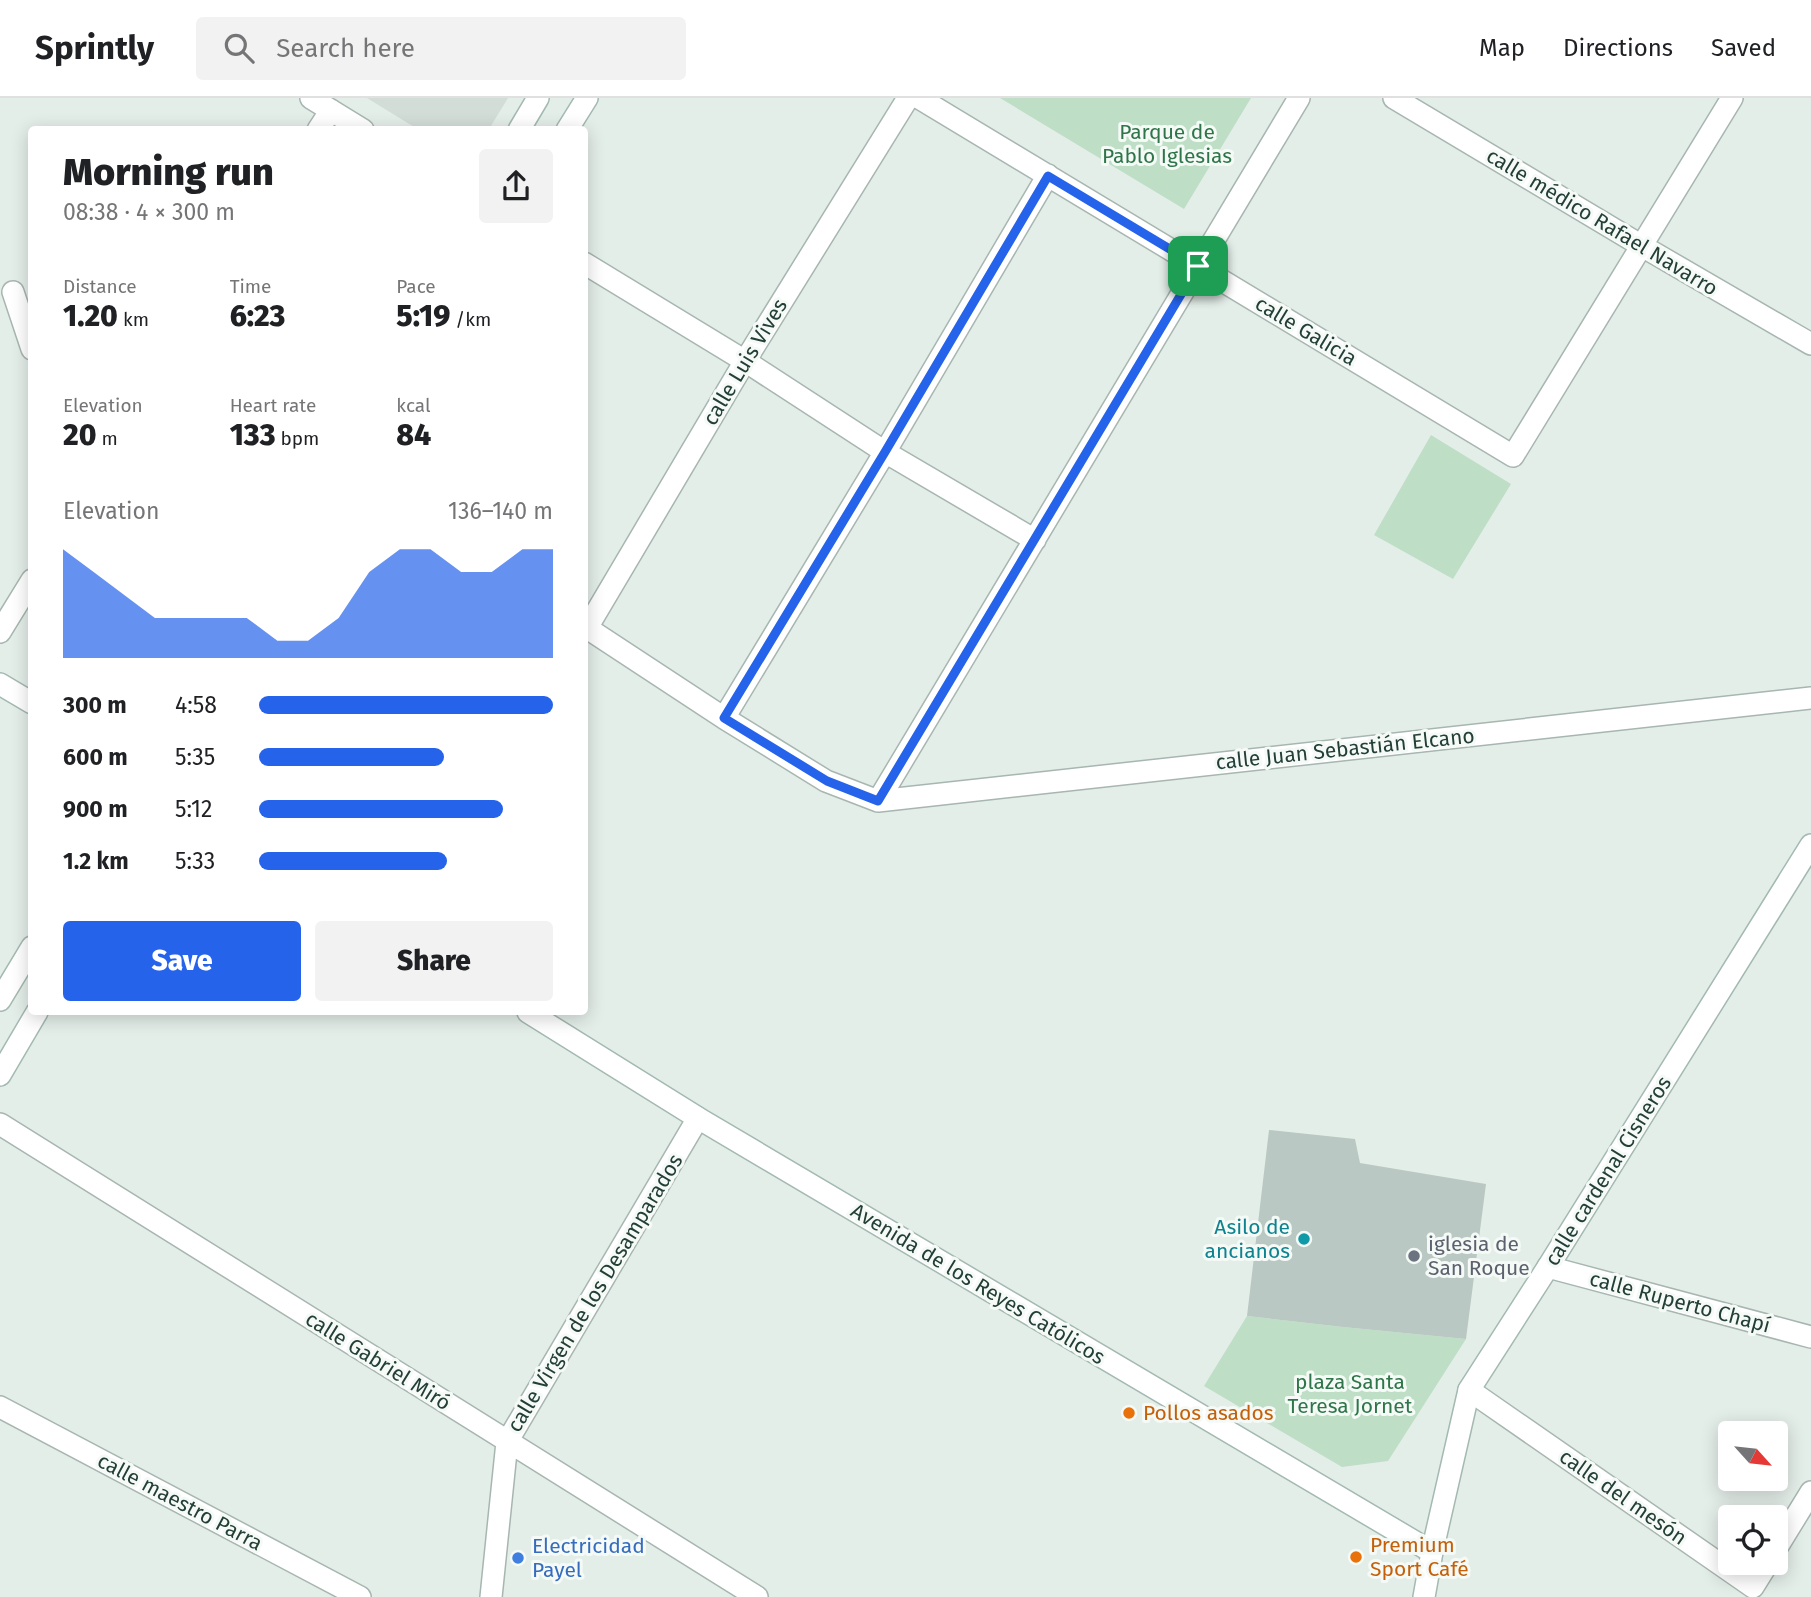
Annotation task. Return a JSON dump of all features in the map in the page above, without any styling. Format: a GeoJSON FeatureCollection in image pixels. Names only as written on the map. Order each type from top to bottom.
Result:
{"type":"FeatureCollection","features":[{"type":"Feature","properties":{"kind":"street"},"geometry":{"type":"LineString","coordinates":[[311,98],[357,126]]}},
{"type":"Feature","properties":{"kind":"street"},"geometry":{"type":"LineString","coordinates":[[521,126],[538,98]]}},
{"type":"Feature","properties":{"kind":"street"},"geometry":{"type":"LineString","coordinates":[[570,126],[587,98]]}},
{"type":"Feature","properties":{"kind":"street","name":"calle Luis Vives"},"geometry":{"type":"LineString","coordinates":[[588,624],[745,361],[908,98]]}},
{"type":"Feature","properties":{"kind":"street","name":"calle Galicia"},"geometry":{"type":"LineString","coordinates":[[919,98],[1513,456],[1642,246]]}},
{"type":"Feature","properties":{"kind":"street"},"geometry":{"type":"LineString","coordinates":[[588,628],[724,718],[827,781],[878,801],[1299,98]]}},
{"type":"Feature","properties":{"kind":"street","name":"calle médico Rafael Navarro"},"geometry":{"type":"LineString","coordinates":[[1394,98],[1811,344]]}},
{"type":"Feature","properties":{"kind":"street"},"geometry":{"type":"LineString","coordinates":[[1642,246],[1732,98]]}},
{"type":"Feature","properties":{"kind":"street"},"geometry":{"type":"LineString","coordinates":[[321,126],[331,110]]}},
{"type":"Feature","properties":{"kind":"street"},"geometry":{"type":"LineString","coordinates":[[724,718],[1048,176]]}},
{"type":"Feature","properties":{"kind":"street"},"geometry":{"type":"LineString","coordinates":[[588,265],[745,361],[885,452],[1035,540]]}},
{"type":"Feature","properties":{"kind":"street"},"geometry":{"type":"LineString","coordinates":[[6,288],[28,301]]}},
{"type":"Feature","properties":{"kind":"street"},"geometry":{"type":"LineString","coordinates":[[6,288],[28,340]]}},
{"type":"Feature","properties":{"kind":"street"},"geometry":{"type":"LineString","coordinates":[[0,632],[28,586]]}},
{"type":"Feature","properties":{"kind":"street"},"geometry":{"type":"LineString","coordinates":[[0,684],[28,701]]}},
{"type":"Feature","properties":{"kind":"street","name":"calle Juan Sebastián Elcano"},"geometry":{"type":"LineString","coordinates":[[878,801],[1811,698]]}},
{"type":"Feature","properties":{"kind":"street","name":"calle cardenal Cisneros"},"geometry":{"type":"LineString","coordinates":[[1424,1597],[1469,1390],[1811,845]]}},
{"type":"Feature","properties":{"kind":"street"},"geometry":{"type":"LineString","coordinates":[[0,1000],[28,954]]}},
{"type":"Feature","properties":{"kind":"street"},"geometry":{"type":"LineString","coordinates":[[0,1075],[35,1015]]}},
{"type":"Feature","properties":{"kind":"street","name":"Avenida de los Reyes Católicos"},"geometry":{"type":"LineString","coordinates":[[533,1015],[698,1118],[1432,1552]]}},
{"type":"Feature","properties":{"kind":"street","name":"calle Virgen de los Desamparados"},"geometry":{"type":"LineString","coordinates":[[491,1597],[507,1442],[698,1118]]}},
{"type":"Feature","properties":{"kind":"street","name":"calle Gabriel Miró"},"geometry":{"type":"LineString","coordinates":[[0,1124],[757,1597]]}},
{"type":"Feature","properties":{"kind":"street","name":"calle Ruperto Chapí"},"geometry":{"type":"LineString","coordinates":[[1548,1267],[1811,1337]]}},
{"type":"Feature","properties":{"kind":"street","name":"calle del mesón"},"geometry":{"type":"LineString","coordinates":[[1469,1390],[1718,1563]]}},
{"type":"Feature","properties":{"kind":"street","name":"calle maestro Parra"},"geometry":{"type":"LineString","coordinates":[[0,1407],[360,1597]]}},
{"type":"Feature","properties":{"kind":"street"},"geometry":{"type":"LineString","coordinates":[[1788,1529],[1811,1492]]}},
{"type":"Feature","properties":{"kind":"street","name":"calle del mesón"},"geometry":{"type":"LineString","coordinates":[[1736,1575],[1753,1587],[1760,1575]]}},
{"type":"Feature","properties":{"kind":"shaded area"},"geometry":{"type":"Polygon","coordinates":[[[367,98],[508,98],[491,126],[412,126],[367,98]]]}},
{"type":"Feature","properties":{"kind":"green space","name":"Parque de Pablo Iglesias"},"geometry":{"type":"Polygon","coordinates":[[[1000,98],[1251,98],[1184,209],[1000,98]]]}},
{"type":"Feature","properties":{"kind":"green space"},"geometry":{"type":"Polygon","coordinates":[[[1431,435],[1511,484],[1453,579],[1374,535],[1431,435]]]}},
{"type":"Feature","properties":{"kind":"green space","name":"plaza Santa Teresa Jornet"},"geometry":{"type":"Polygon","coordinates":[[[1247,1316],[1466,1339],[1388,1461],[1342,1467],[1204,1386],[1247,1316]]]}},
{"type":"Feature","properties":{"kind":"building"},"geometry":{"type":"Polygon","coordinates":[[[1269,1130],[1355,1139],[1360,1163],[1486,1184],[1466,1339],[1247,1316],[1269,1130]]]}},
{"type":"Feature","properties":{"kind":"place","name":"Asilo de ancianos"},"geometry":{"type":"Point","coordinates":[1304,1239]}},
{"type":"Feature","properties":{"kind":"place","name":"iglesia de San Roque"},"geometry":{"type":"Point","coordinates":[1414,1256]}},
{"type":"Feature","properties":{"kind":"place","name":"Pollos asados"},"geometry":{"type":"Point","coordinates":[1129,1413]}},
{"type":"Feature","properties":{"kind":"place","name":"Premium Sport Café"},"geometry":{"type":"Point","coordinates":[1356,1557]}},
{"type":"Feature","properties":{"kind":"place","name":"Electricidad Payel"},"geometry":{"type":"Point","coordinates":[518,1558]}},
{"type":"Feature","properties":{"kind":"route"},"geometry":{"type":"LineString","coordinates":[[1048,176],[1198,266],[878,801],[827,781],[724,718],[1048,176]]}}]}
